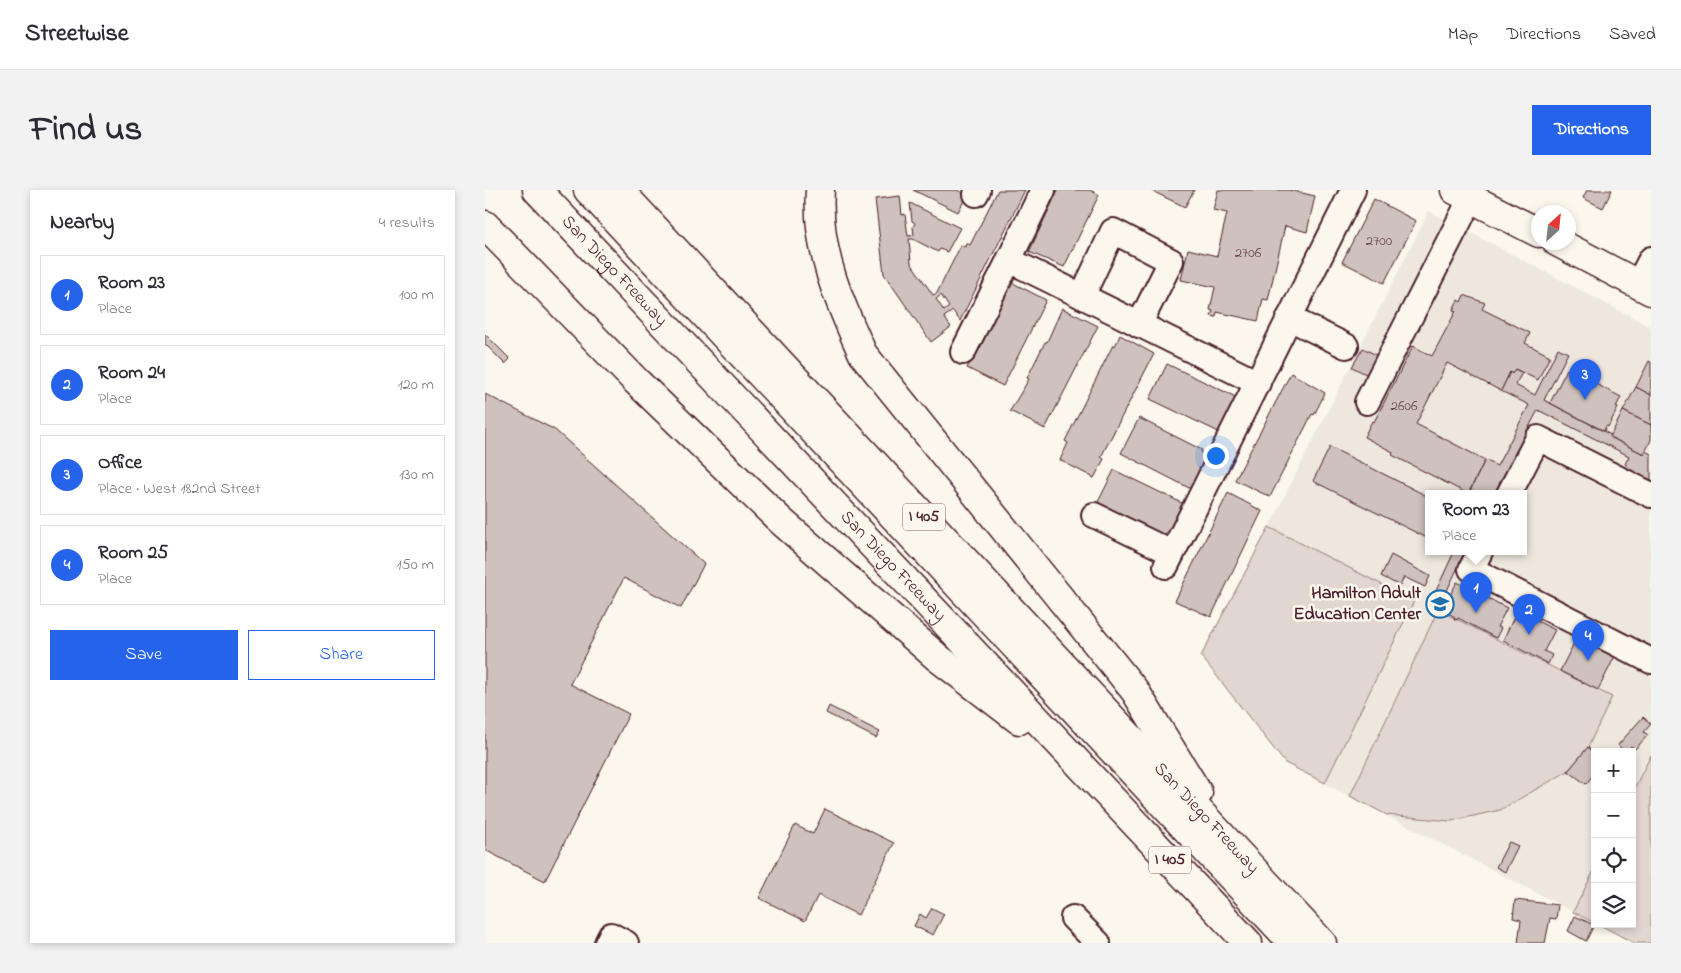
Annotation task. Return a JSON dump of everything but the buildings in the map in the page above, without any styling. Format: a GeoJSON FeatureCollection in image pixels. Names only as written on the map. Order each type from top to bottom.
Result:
{"type":"FeatureCollection","features":[{"type":"Feature","properties":{"kind":"main road","name":"San Diego Freeway"},"geometry":{"type":"LineString","coordinates":[[537,190],[1092,776],[1247,943]]}},
{"type":"Feature","properties":{"kind":"main road"},"geometry":{"type":"LineString","coordinates":[[570,190],[721,351],[733,398]]}},
{"type":"Feature","properties":{"kind":"main road"},"geometry":{"type":"LineString","coordinates":[[588,190],[1293,943]]}},
{"type":"Feature","properties":{"kind":"main road","name":"San Diego Freeway"},"geometry":{"type":"LineString","coordinates":[[619,190],[1322,943]]}},
{"type":"Feature","properties":{"kind":"main road"},"geometry":{"type":"LineString","coordinates":[[820,190],[821,223],[826,258],[839,303],[863,354],[1135,691],[1229,844]]}},
{"type":"Feature","properties":{"kind":"main road"},"geometry":{"type":"LineString","coordinates":[[1463,194],[1531,229]]}},
{"type":"Feature","properties":{"kind":"main road"},"geometry":{"type":"LineString","coordinates":[[485,225],[636,381],[781,521],[938,658],[1092,776]]}},
{"type":"Feature","properties":{"kind":"main road"},"geometry":{"type":"LineString","coordinates":[[1573,250],[1645,287]]}},
{"type":"Feature","properties":{"kind":"street"},"geometry":{"type":"LineString","coordinates":[[963,352],[1043,190]]}},
{"type":"Feature","properties":{"kind":"street"},"geometry":{"type":"LineString","coordinates":[[1094,515],[1169,560],[1353,190]]}},
{"type":"Feature","properties":{"kind":"street"},"geometry":{"type":"LineString","coordinates":[[1367,402],[1463,194]]}},
{"type":"Feature","properties":{"kind":"street"},"geometry":{"type":"LineString","coordinates":[[1082,296],[1113,231],[1171,261],[1139,324]]}},
{"type":"Feature","properties":{"kind":"street"},"geometry":{"type":"LineString","coordinates":[[1645,287],[1651,259]]}},
{"type":"Feature","properties":{"kind":"street"},"geometry":{"type":"LineString","coordinates":[[1009,260],[1257,383]]}},
{"type":"Feature","properties":{"kind":"street"},"geometry":{"type":"LineString","coordinates":[[1289,318],[1346,346]]}},
{"type":"Feature","properties":{"kind":"street"},"geometry":{"type":"LineString","coordinates":[[1511,490],[1538,438],[1651,495]]}},
{"type":"Feature","properties":{"kind":"street"},"geometry":{"type":"LineString","coordinates":[[1478,555],[1471,569],[1651,661]]}},
{"type":"Feature","properties":{"kind":"street"},"geometry":{"type":"LineString","coordinates":[[1073,918],[1098,943]]}},
{"type":"Feature","properties":{"kind":"street"},"geometry":{"type":"LineString","coordinates":[[607,943],[611,935],[626,943]]}},
{"type":"Feature","properties":{"kind":"shaded area","name":"Hamilton Adult Education Center"},"geometry":{"type":"Polygon","coordinates":[[[1429,211],[1651,327],[1651,943],[1634,943],[1606,928],[1636,928],[1636,748],[1591,748],[1591,921],[1285,763],[1201,656],[1269,527],[1429,211]]]}},
{"type":"Feature","properties":{"kind":"shaded area"},"geometry":{"type":"Polygon","coordinates":[[[1269,527],[1414,601],[1325,783],[1285,763],[1201,656],[1269,527]]]}},
{"type":"Feature","properties":{"kind":"shaded area"},"geometry":{"type":"Polygon","coordinates":[[[1438,610],[1612,697],[1588,747],[1568,771],[1500,810],[1451,821],[1387,815],[1350,796],[1438,610]]]}},
{"type":"Feature","properties":{"kind":"shaded area"},"geometry":{"type":"Polygon","coordinates":[[[1651,755],[1651,943],[1634,943],[1606,928],[1636,928],[1636,785],[1651,755]]]}},
{"type":"Feature","properties":{"kind":"shaded area"},"geometry":{"type":"Polygon","coordinates":[[[1591,877],[1591,921],[1573,912],[1591,877]]]}},
{"type":"Feature","properties":{"kind":"place","name":"Office"},"geometry":{"type":"Point","coordinates":[1585,400]}},
{"type":"Feature","properties":{"kind":"place","name":"Hamilton Adult Education Center"},"geometry":{"type":"Point","coordinates":[1440,604]}},
{"type":"Feature","properties":{"kind":"place","name":"Room 23"},"geometry":{"type":"Point","coordinates":[1476,613]}},
{"type":"Feature","properties":{"kind":"place","name":"Room 24"},"geometry":{"type":"Point","coordinates":[1529,635]}},
{"type":"Feature","properties":{"kind":"place","name":"Room 25"},"geometry":{"type":"Point","coordinates":[1588,661]}}]}
